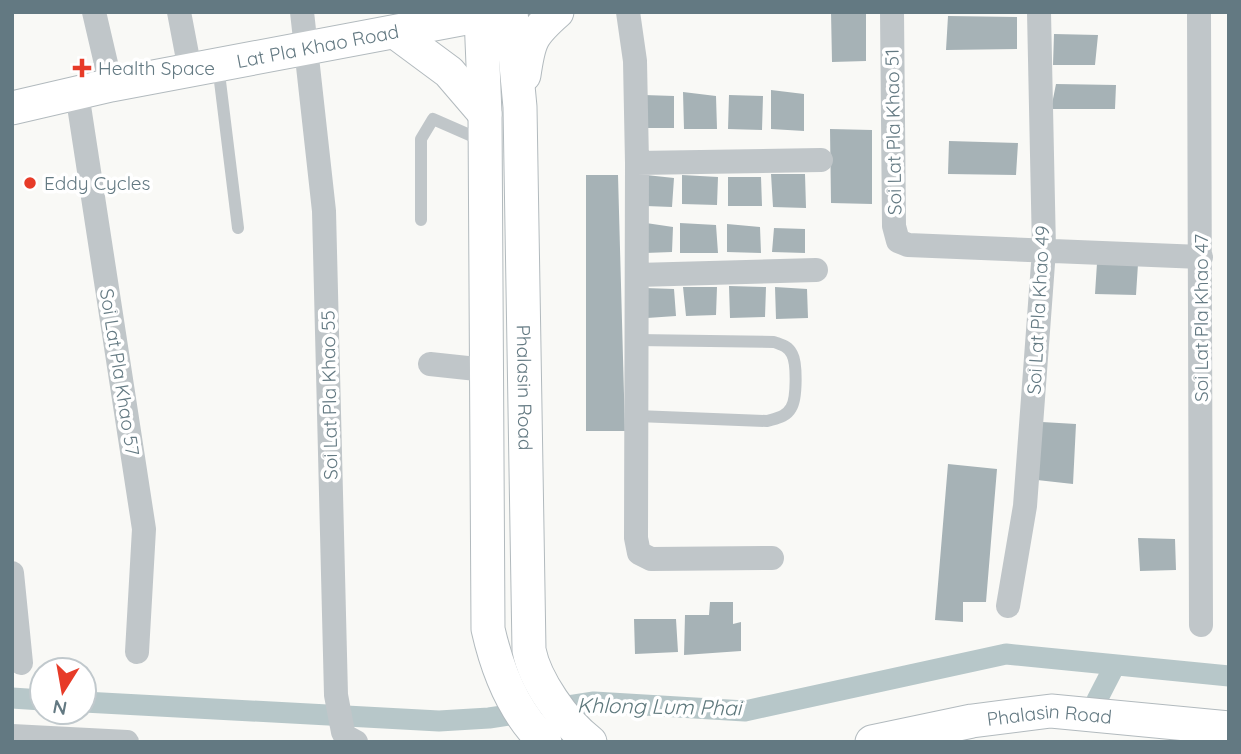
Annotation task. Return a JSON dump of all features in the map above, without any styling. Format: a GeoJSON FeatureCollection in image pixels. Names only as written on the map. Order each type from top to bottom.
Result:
{"type":"FeatureCollection","features":[{"type":"Feature","properties":{"kind":"main road"},"geometry":{"type":"LineString","coordinates":[[520,107],[528,46],[541,27],[557,12]]}},
{"type":"Feature","properties":{"kind":"main road","name":"Lat Pla Khao Road"},"geometry":{"type":"LineString","coordinates":[[12,108],[306,49],[394,22],[497,13]]}},
{"type":"Feature","properties":{"kind":"main road","name":"Phalasin Road"},"geometry":{"type":"LineString","coordinates":[[497,13],[520,107],[529,650],[532,666],[558,706],[590,742]]}},
{"type":"Feature","properties":{"kind":"main road","name":"Phalasin Road"},"geometry":{"type":"LineString","coordinates":[[497,13],[485,128],[488,629],[495,659],[508,688],[545,742]]}},
{"type":"Feature","properties":{"kind":"main road"},"geometry":{"type":"LineString","coordinates":[[394,22],[449,72],[485,128]]}},
{"type":"Feature","properties":{"kind":"main road","name":"Phalasin Road"},"geometry":{"type":"LineString","coordinates":[[872,742],[972,720],[1051,711],[1229,728]]}},
{"type":"Feature","properties":{"kind":"street"},"geometry":{"type":"LineString","coordinates":[[94,12],[111,86]]}},
{"type":"Feature","properties":{"kind":"street"},"geometry":{"type":"LineString","coordinates":[[179,12],[204,68]]}},
{"type":"Feature","properties":{"kind":"street","name":"Soi Lat Pla Khao 55"},"geometry":{"type":"LineString","coordinates":[[302,12],[324,211],[336,695],[349,738]]}},
{"type":"Feature","properties":{"kind":"street"},"geometry":{"type":"LineString","coordinates":[[628,12],[635,61],[636,538],[639,553],[651,559],[772,558]]}},
{"type":"Feature","properties":{"kind":"street","name":"Soi Lat Pla Khao 51"},"geometry":{"type":"LineString","coordinates":[[892,12],[894,226],[898,241],[908,245],[1201,257]]}},
{"type":"Feature","properties":{"kind":"street","name":"Soi Lat Pla Khao 49"},"geometry":{"type":"LineString","coordinates":[[1008,606],[1025,506],[1044,250],[1039,12]]}},
{"type":"Feature","properties":{"kind":"street","name":"Soi Lat Pla Khao 47"},"geometry":{"type":"LineString","coordinates":[[1199,12],[1201,625]]}},
{"type":"Feature","properties":{"kind":"street","name":"Soi Lat Pla Khao 57"},"geometry":{"type":"LineString","coordinates":[[77,93],[144,529],[136,652]]}},
{"type":"Feature","properties":{"kind":"street"},"geometry":{"type":"LineString","coordinates":[[637,163],[821,160]]}},
{"type":"Feature","properties":{"kind":"street"},"geometry":{"type":"LineString","coordinates":[[637,275],[816,270]]}},
{"type":"Feature","properties":{"kind":"street"},"geometry":{"type":"LineString","coordinates":[[429,364],[485,370]]}},
{"type":"Feature","properties":{"kind":"street"},"geometry":{"type":"LineString","coordinates":[[12,572],[22,663]]}},
{"type":"Feature","properties":{"kind":"street"},"geometry":{"type":"LineString","coordinates":[[20,738],[127,742]]}},
{"type":"Feature","properties":{"kind":"lane"},"geometry":{"type":"LineString","coordinates":[[204,68],[238,228]]}},
{"type":"Feature","properties":{"kind":"lane"},"geometry":{"type":"LineString","coordinates":[[421,220],[421,139],[429,123],[433,119],[485,128]]}},
{"type":"Feature","properties":{"kind":"lane"},"geometry":{"type":"LineString","coordinates":[[636,416],[767,421],[782,416],[791,409],[795,400],[794,357],[784,345],[774,342],[637,340]]}},
{"type":"Feature","properties":{"kind":"building"},"geometry":{"type":"Polygon","coordinates":[[[831,12],[866,12],[866,61],[832,62],[831,12]]]}},
{"type":"Feature","properties":{"kind":"building"},"geometry":{"type":"Polygon","coordinates":[[[948,16],[1017,17],[1017,49],[946,50],[948,16]]]}},
{"type":"Feature","properties":{"kind":"building"},"geometry":{"type":"Polygon","coordinates":[[[1054,34],[1098,35],[1095,65],[1053,65],[1054,34]]]}},
{"type":"Feature","properties":{"kind":"building"},"geometry":{"type":"Polygon","coordinates":[[[1056,84],[1116,85],[1115,109],[1051,109],[1056,84]]]}},
{"type":"Feature","properties":{"kind":"building"},"geometry":{"type":"Polygon","coordinates":[[[771,90],[804,94],[804,131],[771,129],[771,90]]]}},
{"type":"Feature","properties":{"kind":"building"},"geometry":{"type":"Polygon","coordinates":[[[683,92],[716,96],[717,129],[684,129],[683,92]]]}},
{"type":"Feature","properties":{"kind":"building"},"geometry":{"type":"Polygon","coordinates":[[[644,95],[674,96],[674,128],[646,128],[644,95]]]}},
{"type":"Feature","properties":{"kind":"building"},"geometry":{"type":"Polygon","coordinates":[[[729,95],[763,96],[762,130],[728,129],[729,95]]]}},
{"type":"Feature","properties":{"kind":"building"},"geometry":{"type":"Polygon","coordinates":[[[830,129],[872,130],[872,204],[831,203],[830,129]]]}},
{"type":"Feature","properties":{"kind":"building"},"geometry":{"type":"Polygon","coordinates":[[[949,141],[1018,143],[1016,175],[948,174],[949,141]]]}},
{"type":"Feature","properties":{"kind":"building"},"geometry":{"type":"Polygon","coordinates":[[[771,174],[805,174],[806,208],[773,207],[771,174]]]}},
{"type":"Feature","properties":{"kind":"building"},"geometry":{"type":"Polygon","coordinates":[[[586,175],[618,175],[625,431],[586,431],[586,175]]]}},
{"type":"Feature","properties":{"kind":"building"},"geometry":{"type":"Polygon","coordinates":[[[646,175],[674,178],[672,207],[646,206],[646,175]]]}},
{"type":"Feature","properties":{"kind":"building"},"geometry":{"type":"Polygon","coordinates":[[[682,175],[718,177],[717,205],[682,204],[682,175]]]}},
{"type":"Feature","properties":{"kind":"building"},"geometry":{"type":"Polygon","coordinates":[[[728,177],[761,177],[762,206],[728,206],[728,177]]]}},
{"type":"Feature","properties":{"kind":"building"},"geometry":{"type":"Polygon","coordinates":[[[646,223],[673,227],[672,252],[645,253],[646,223]]]}},
{"type":"Feature","properties":{"kind":"building"},"geometry":{"type":"Polygon","coordinates":[[[680,223],[716,225],[718,253],[680,253],[680,223]]]}},
{"type":"Feature","properties":{"kind":"building"},"geometry":{"type":"Polygon","coordinates":[[[727,224],[760,227],[761,253],[727,252],[727,224]]]}},
{"type":"Feature","properties":{"kind":"building"},"geometry":{"type":"Polygon","coordinates":[[[774,228],[805,229],[805,253],[772,252],[774,228]]]}},
{"type":"Feature","properties":{"kind":"building"},"geometry":{"type":"Polygon","coordinates":[[[1097,263],[1138,264],[1136,295],[1095,294],[1097,263]]]}},
{"type":"Feature","properties":{"kind":"building"},"geometry":{"type":"Polygon","coordinates":[[[729,286],[766,287],[765,317],[730,318],[729,286]]]}},
{"type":"Feature","properties":{"kind":"building"},"geometry":{"type":"Polygon","coordinates":[[[683,287],[717,287],[716,315],[686,316],[683,287]]]}},
{"type":"Feature","properties":{"kind":"building"},"geometry":{"type":"Polygon","coordinates":[[[775,287],[807,289],[808,318],[776,319],[775,287]]]}},
{"type":"Feature","properties":{"kind":"building"},"geometry":{"type":"Polygon","coordinates":[[[645,288],[674,289],[676,316],[647,318],[645,288]]]}},
{"type":"Feature","properties":{"kind":"building"},"geometry":{"type":"Polygon","coordinates":[[[1042,422],[1076,424],[1073,484],[1037,480],[1042,422]]]}},
{"type":"Feature","properties":{"kind":"building"},"geometry":{"type":"Polygon","coordinates":[[[948,464],[997,469],[986,602],[963,602],[963,622],[935,620],[948,464]]]}},
{"type":"Feature","properties":{"kind":"building"},"geometry":{"type":"Polygon","coordinates":[[[1138,538],[1175,539],[1176,570],[1140,571],[1138,538]]]}},
{"type":"Feature","properties":{"kind":"building"},"geometry":{"type":"Polygon","coordinates":[[[710,602],[733,602],[733,624],[741,622],[741,651],[684,655],[685,615],[709,615],[710,602]]]}},
{"type":"Feature","properties":{"kind":"building"},"geometry":{"type":"Polygon","coordinates":[[[634,619],[676,619],[678,652],[635,654],[634,619]]]}},
{"type":"Feature","properties":{"kind":"waterway","name":"Khlong Lum Phai"},"geometry":{"type":"LineString","coordinates":[[98,703],[439,721],[489,718],[594,702],[745,711],[1006,654],[1229,676]]}},
{"type":"Feature","properties":{"kind":"waterway"},"geometry":{"type":"LineString","coordinates":[[1097,700],[1115,665]]}},
{"type":"Feature","properties":{"kind":"waterway","name":"Khlong Lum Phai"},"geometry":{"type":"LineString","coordinates":[[12,698],[28,699]]}},
{"type":"Feature","properties":{"kind":"place","name":"Health Space"},"geometry":{"type":"Point","coordinates":[82,68]}},
{"type":"Feature","properties":{"kind":"place","name":"Eddy Cycles"},"geometry":{"type":"Point","coordinates":[30,183]}}]}
